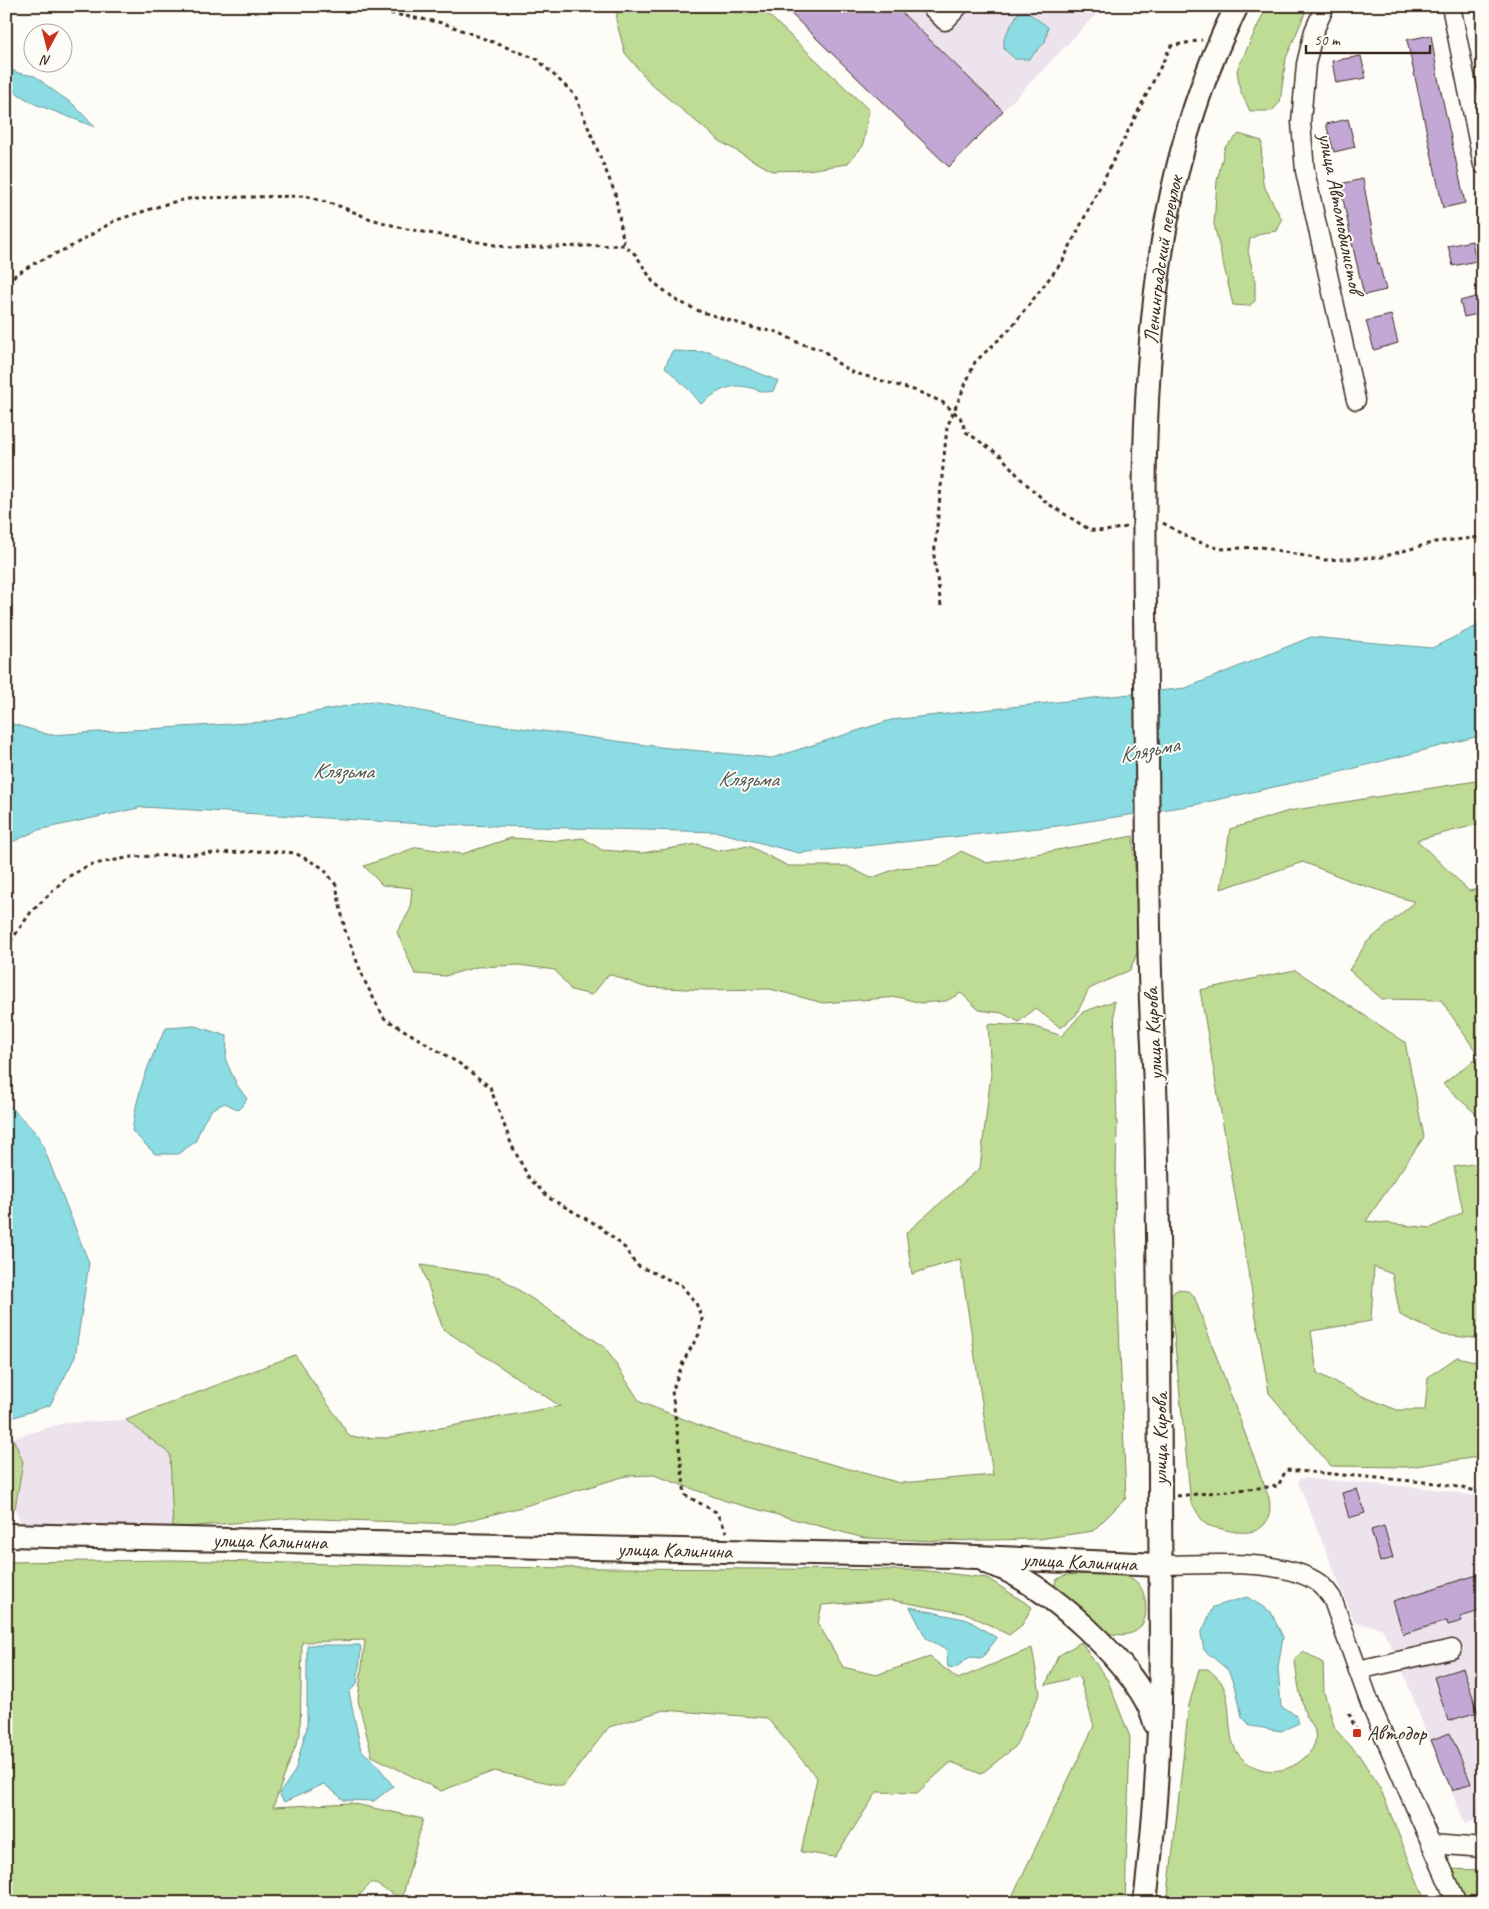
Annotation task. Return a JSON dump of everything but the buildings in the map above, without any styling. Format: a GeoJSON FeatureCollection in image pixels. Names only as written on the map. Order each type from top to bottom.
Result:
{"type":"FeatureCollection","features":[{"type":"Feature","properties":{"kind":"main road","name":"Ленинградский переулок"},"geometry":{"type":"LineString","coordinates":[[1150,975],[1144,525],[1148,373],[1155,294],[1165,228],[1188,133],[1203,84],[1222,36],[1237,6]]}},
{"type":"Feature","properties":{"kind":"main road","name":"улица Кирова"},"geometry":{"type":"LineString","coordinates":[[1145,1903],[1153,1829],[1158,1747],[1160,1565],[1159,1235],[1150,975]]}},
{"type":"Feature","properties":{"kind":"main road","name":"улица Калинина"},"geometry":{"type":"LineString","coordinates":[[6,1535],[953,1556],[1160,1565]]}},
{"type":"Feature","properties":{"kind":"main road"},"geometry":{"type":"LineString","coordinates":[[953,1556],[1010,1571],[1052,1599],[1101,1643],[1130,1675],[1150,1704],[1157,1732],[1158,1747]]}},
{"type":"Feature","properties":{"kind":"street"},"geometry":{"type":"LineString","coordinates":[[930,6],[945,22],[959,6]]}},
{"type":"Feature","properties":{"kind":"street","name":"улица Автомобилистов"},"geometry":{"type":"LineString","coordinates":[[1326,6],[1314,31],[1306,64],[1301,122],[1305,171],[1356,400]]}},
{"type":"Feature","properties":{"kind":"street"},"geometry":{"type":"LineString","coordinates":[[1451,6],[1483,165]]}},
{"type":"Feature","properties":{"kind":"street","name":"улица Калинина"},"geometry":{"type":"LineString","coordinates":[[1160,1565],[1250,1564],[1282,1569],[1305,1576],[1320,1584],[1332,1598],[1358,1670]]}},
{"type":"Feature","properties":{"kind":"street"},"geometry":{"type":"LineString","coordinates":[[1452,1649],[1358,1670],[1371,1706],[1457,1903]]}},
{"type":"Feature","properties":{"kind":"street"},"geometry":{"type":"LineString","coordinates":[[1432,1844],[1483,1848]]}},
{"type":"Feature","properties":{"kind":"path"},"geometry":{"type":"LineString","coordinates":[[351,6],[443,23],[536,60],[575,95],[616,194],[624,245],[636,255],[652,282],[678,301],[699,310],[757,329],[778,332],[823,350],[836,362],[852,372],[917,391],[942,402],[960,417],[966,432],[1002,456],[1022,480],[1046,503],[1090,530],[1105,531],[1164,523],[1193,540],[1220,549],[1261,547],[1324,560],[1382,557],[1434,542],[1483,537]]}},
{"type":"Feature","properties":{"kind":"path"},"geometry":{"type":"LineString","coordinates":[[941,606],[934,556],[947,427],[952,410],[975,362],[1010,328],[1062,262],[1171,46],[1222,36]]}},
{"type":"Feature","properties":{"kind":"path"},"geometry":{"type":"LineString","coordinates":[[6,281],[33,264],[72,246],[114,222],[169,203],[194,198],[306,196],[402,228],[510,248],[624,245]]}},
{"type":"Feature","properties":{"kind":"path"},"geometry":{"type":"LineString","coordinates":[[6,948],[31,912],[66,878],[89,865],[132,857],[265,851],[295,853],[323,868],[336,885],[345,930],[364,980],[384,1018],[460,1064],[490,1087],[512,1146],[529,1178],[549,1198],[598,1226],[625,1248],[636,1265],[681,1285],[696,1303],[702,1319],[699,1334],[684,1360],[672,1391],[685,1495],[716,1512],[730,1537],[731,1551]]}},
{"type":"Feature","properties":{"kind":"path"},"geometry":{"type":"LineString","coordinates":[[1160,1498],[1278,1486],[1286,1470],[1436,1483],[1483,1492]]}},
{"type":"Feature","properties":{"kind":"path"},"geometry":{"type":"LineString","coordinates":[[1349,1713],[1356,1733]]}},
{"type":"Feature","properties":{"kind":"shaded area"},"geometry":{"type":"Polygon","coordinates":[[[783,6],[1104,6],[949,167],[783,6]]]}},
{"type":"Feature","properties":{"kind":"shaded area"},"geometry":{"type":"Polygon","coordinates":[[[126,1420],[170,1454],[173,1528],[22,1526],[15,1508],[23,1462],[13,1438],[64,1423],[126,1420]]]}},
{"type":"Feature","properties":{"kind":"shaded area"},"geometry":{"type":"Polygon","coordinates":[[[1300,1478],[1435,1489],[1483,1497],[1483,1818],[1465,1824],[1429,1740],[1399,1661],[1382,1628],[1355,1623],[1298,1482],[1300,1478]]]}},
{"type":"Feature","properties":{"kind":"green space"},"geometry":{"type":"Polygon","coordinates":[[[618,6],[759,6],[869,110],[863,146],[847,164],[808,170],[772,171],[721,142],[652,85],[625,53],[616,20],[618,6]]]}},
{"type":"Feature","properties":{"kind":"green space"},"geometry":{"type":"Polygon","coordinates":[[[1267,6],[1308,6],[1286,58],[1280,102],[1272,111],[1250,111],[1240,90],[1237,70],[1267,6]]]}},
{"type":"Feature","properties":{"kind":"green space"},"geometry":{"type":"Polygon","coordinates":[[[1239,134],[1262,141],[1261,163],[1263,184],[1282,220],[1277,231],[1262,233],[1250,239],[1248,251],[1255,281],[1255,301],[1249,306],[1233,305],[1214,224],[1217,181],[1225,147],[1239,134]]]}},
{"type":"Feature","properties":{"kind":"green space"},"geometry":{"type":"Polygon","coordinates":[[[1476,781],[1483,802],[1483,823],[1417,840],[1469,891],[1483,888],[1483,1128],[1475,1113],[1443,1084],[1479,1056],[1441,1000],[1382,999],[1349,970],[1367,942],[1415,902],[1356,883],[1303,862],[1221,889],[1230,829],[1289,811],[1476,781]]]}},
{"type":"Feature","properties":{"kind":"green space"},"geometry":{"type":"Polygon","coordinates":[[[1133,836],[1140,946],[1130,970],[1089,989],[1076,1015],[1061,1028],[1035,1008],[1019,1022],[1002,1013],[979,1010],[961,993],[946,1001],[921,1003],[898,997],[823,1003],[770,989],[707,990],[644,987],[609,974],[592,995],[571,990],[555,970],[519,965],[477,967],[445,976],[415,974],[397,932],[410,910],[412,888],[382,885],[364,866],[417,847],[462,854],[511,838],[558,841],[583,838],[602,850],[642,853],[698,844],[719,851],[749,846],[788,866],[847,866],[871,878],[899,868],[941,865],[961,851],[987,863],[1133,836]]]}},
{"type":"Feature","properties":{"kind":"green space"},"geometry":{"type":"Polygon","coordinates":[[[1295,970],[1405,1042],[1424,1137],[1366,1221],[1431,1228],[1463,1212],[1454,1167],[1483,1162],[1483,1339],[1443,1335],[1400,1315],[1392,1274],[1374,1267],[1371,1321],[1311,1331],[1317,1373],[1360,1395],[1397,1410],[1425,1410],[1428,1377],[1457,1357],[1483,1363],[1483,1452],[1478,1457],[1408,1467],[1331,1466],[1269,1393],[1200,990],[1295,970]]]}},
{"type":"Feature","properties":{"kind":"green space"},"geometry":{"type":"Polygon","coordinates":[[[1114,1001],[1117,1125],[1115,1226],[1126,1498],[1093,1531],[1039,1539],[935,1541],[864,1538],[726,1501],[654,1475],[626,1476],[518,1508],[454,1524],[293,1518],[173,1528],[170,1454],[126,1420],[295,1355],[350,1437],[386,1438],[560,1406],[443,1329],[421,1265],[499,1277],[605,1347],[640,1402],[722,1434],[900,1483],[993,1475],[960,1259],[912,1274],[906,1233],[980,1168],[991,1074],[988,1024],[1032,1026],[1062,1036],[1083,1012],[1114,1001]]]}},
{"type":"Feature","properties":{"kind":"green space"},"geometry":{"type":"Polygon","coordinates":[[[1179,1289],[1190,1292],[1194,1296],[1269,1498],[1270,1509],[1268,1518],[1264,1525],[1251,1532],[1232,1531],[1207,1525],[1191,1503],[1171,1306],[1171,1296],[1179,1289]]]}},
{"type":"Feature","properties":{"kind":"green space"},"geometry":{"type":"Polygon","coordinates":[[[13,1438],[23,1462],[15,1508],[6,1512],[6,1440],[13,1438]]]}},
{"type":"Feature","properties":{"kind":"green space"},"geometry":{"type":"Polygon","coordinates":[[[174,1560],[448,1567],[920,1570],[987,1578],[1032,1607],[1022,1625],[1009,1635],[968,1614],[891,1600],[822,1605],[818,1623],[843,1667],[876,1675],[930,1657],[958,1679],[1032,1648],[1040,1693],[1015,1747],[981,1774],[951,1762],[917,1793],[877,1792],[835,1857],[801,1852],[817,1778],[767,1718],[664,1710],[609,1727],[563,1786],[494,1771],[441,1791],[372,1756],[358,1700],[365,1640],[302,1642],[300,1734],[273,1807],[351,1803],[423,1819],[402,1899],[372,1882],[352,1903],[6,1903],[6,1562],[174,1560]]]}},
{"type":"Feature","properties":{"kind":"green space"},"geometry":{"type":"Polygon","coordinates":[[[1110,1573],[1134,1580],[1144,1593],[1146,1611],[1141,1626],[1130,1634],[1122,1635],[1103,1632],[1054,1589],[1056,1580],[1063,1576],[1110,1573]]]}},
{"type":"Feature","properties":{"kind":"green space"},"geometry":{"type":"Polygon","coordinates":[[[1081,1642],[1108,1681],[1130,1737],[1125,1903],[1009,1903],[1094,1726],[1079,1676],[1046,1685],[1058,1656],[1081,1642]]]}},
{"type":"Feature","properties":{"kind":"green space"},"geometry":{"type":"Polygon","coordinates":[[[1303,1651],[1323,1663],[1324,1692],[1335,1729],[1359,1755],[1381,1790],[1426,1903],[1167,1903],[1189,1705],[1199,1669],[1208,1669],[1220,1680],[1228,1701],[1231,1734],[1233,1744],[1238,1753],[1245,1761],[1260,1769],[1285,1769],[1300,1762],[1311,1751],[1315,1742],[1315,1732],[1304,1710],[1296,1673],[1295,1660],[1303,1651]]]}},
{"type":"Feature","properties":{"kind":"green space"},"geometry":{"type":"Polygon","coordinates":[[[1446,1869],[1483,1870],[1483,1903],[1458,1903],[1446,1869]]]}},
{"type":"Feature","properties":{"kind":"water"},"geometry":{"type":"Polygon","coordinates":[[[1027,12],[1048,27],[1045,42],[1029,59],[1015,59],[1004,49],[1004,38],[1018,13],[1027,12]]]}},
{"type":"Feature","properties":{"kind":"water"},"geometry":{"type":"Polygon","coordinates":[[[6,67],[18,73],[35,76],[74,105],[95,127],[35,104],[6,87],[6,67]]]}},
{"type":"Feature","properties":{"kind":"water"},"geometry":{"type":"Polygon","coordinates":[[[672,351],[709,352],[778,381],[773,391],[763,392],[747,387],[734,386],[717,393],[701,404],[665,367],[672,351]]]}},
{"type":"Feature","properties":{"kind":"water","name":"Клязьма"},"geometry":{"type":"Polygon","coordinates":[[[1483,623],[1483,735],[1336,773],[1194,805],[1057,826],[799,853],[718,832],[424,824],[143,807],[38,830],[6,845],[6,722],[50,735],[263,722],[372,701],[470,721],[660,747],[772,758],[891,720],[1186,688],[1311,637],[1432,648],[1483,623]]]}},
{"type":"Feature","properties":{"kind":"water"},"geometry":{"type":"Polygon","coordinates":[[[195,1026],[227,1036],[226,1061],[237,1085],[247,1099],[239,1110],[225,1103],[212,1109],[203,1123],[195,1142],[178,1154],[155,1154],[132,1131],[140,1090],[166,1028],[195,1026]]]}},
{"type":"Feature","properties":{"kind":"water"},"geometry":{"type":"Polygon","coordinates":[[[6,1102],[39,1136],[89,1263],[75,1357],[50,1405],[6,1420],[6,1102]]]}},
{"type":"Feature","properties":{"kind":"water"},"geometry":{"type":"Polygon","coordinates":[[[1247,1597],[1271,1612],[1283,1637],[1278,1667],[1281,1707],[1295,1714],[1299,1723],[1281,1731],[1251,1726],[1242,1717],[1237,1693],[1228,1670],[1204,1650],[1201,1634],[1213,1607],[1247,1597]]]}},
{"type":"Feature","properties":{"kind":"water"},"geometry":{"type":"Polygon","coordinates":[[[910,1607],[968,1620],[997,1638],[982,1658],[970,1657],[955,1668],[948,1667],[946,1649],[926,1638],[910,1607]]]}},
{"type":"Feature","properties":{"kind":"water"},"geometry":{"type":"Polygon","coordinates":[[[307,1645],[360,1645],[357,1684],[349,1692],[361,1750],[375,1762],[393,1786],[374,1801],[344,1800],[324,1784],[284,1802],[279,1794],[295,1771],[307,1727],[307,1645]]]}},
{"type":"Feature","properties":{"kind":"place","name":"Автодор"},"geometry":{"type":"Point","coordinates":[1357,1733]}}]}
